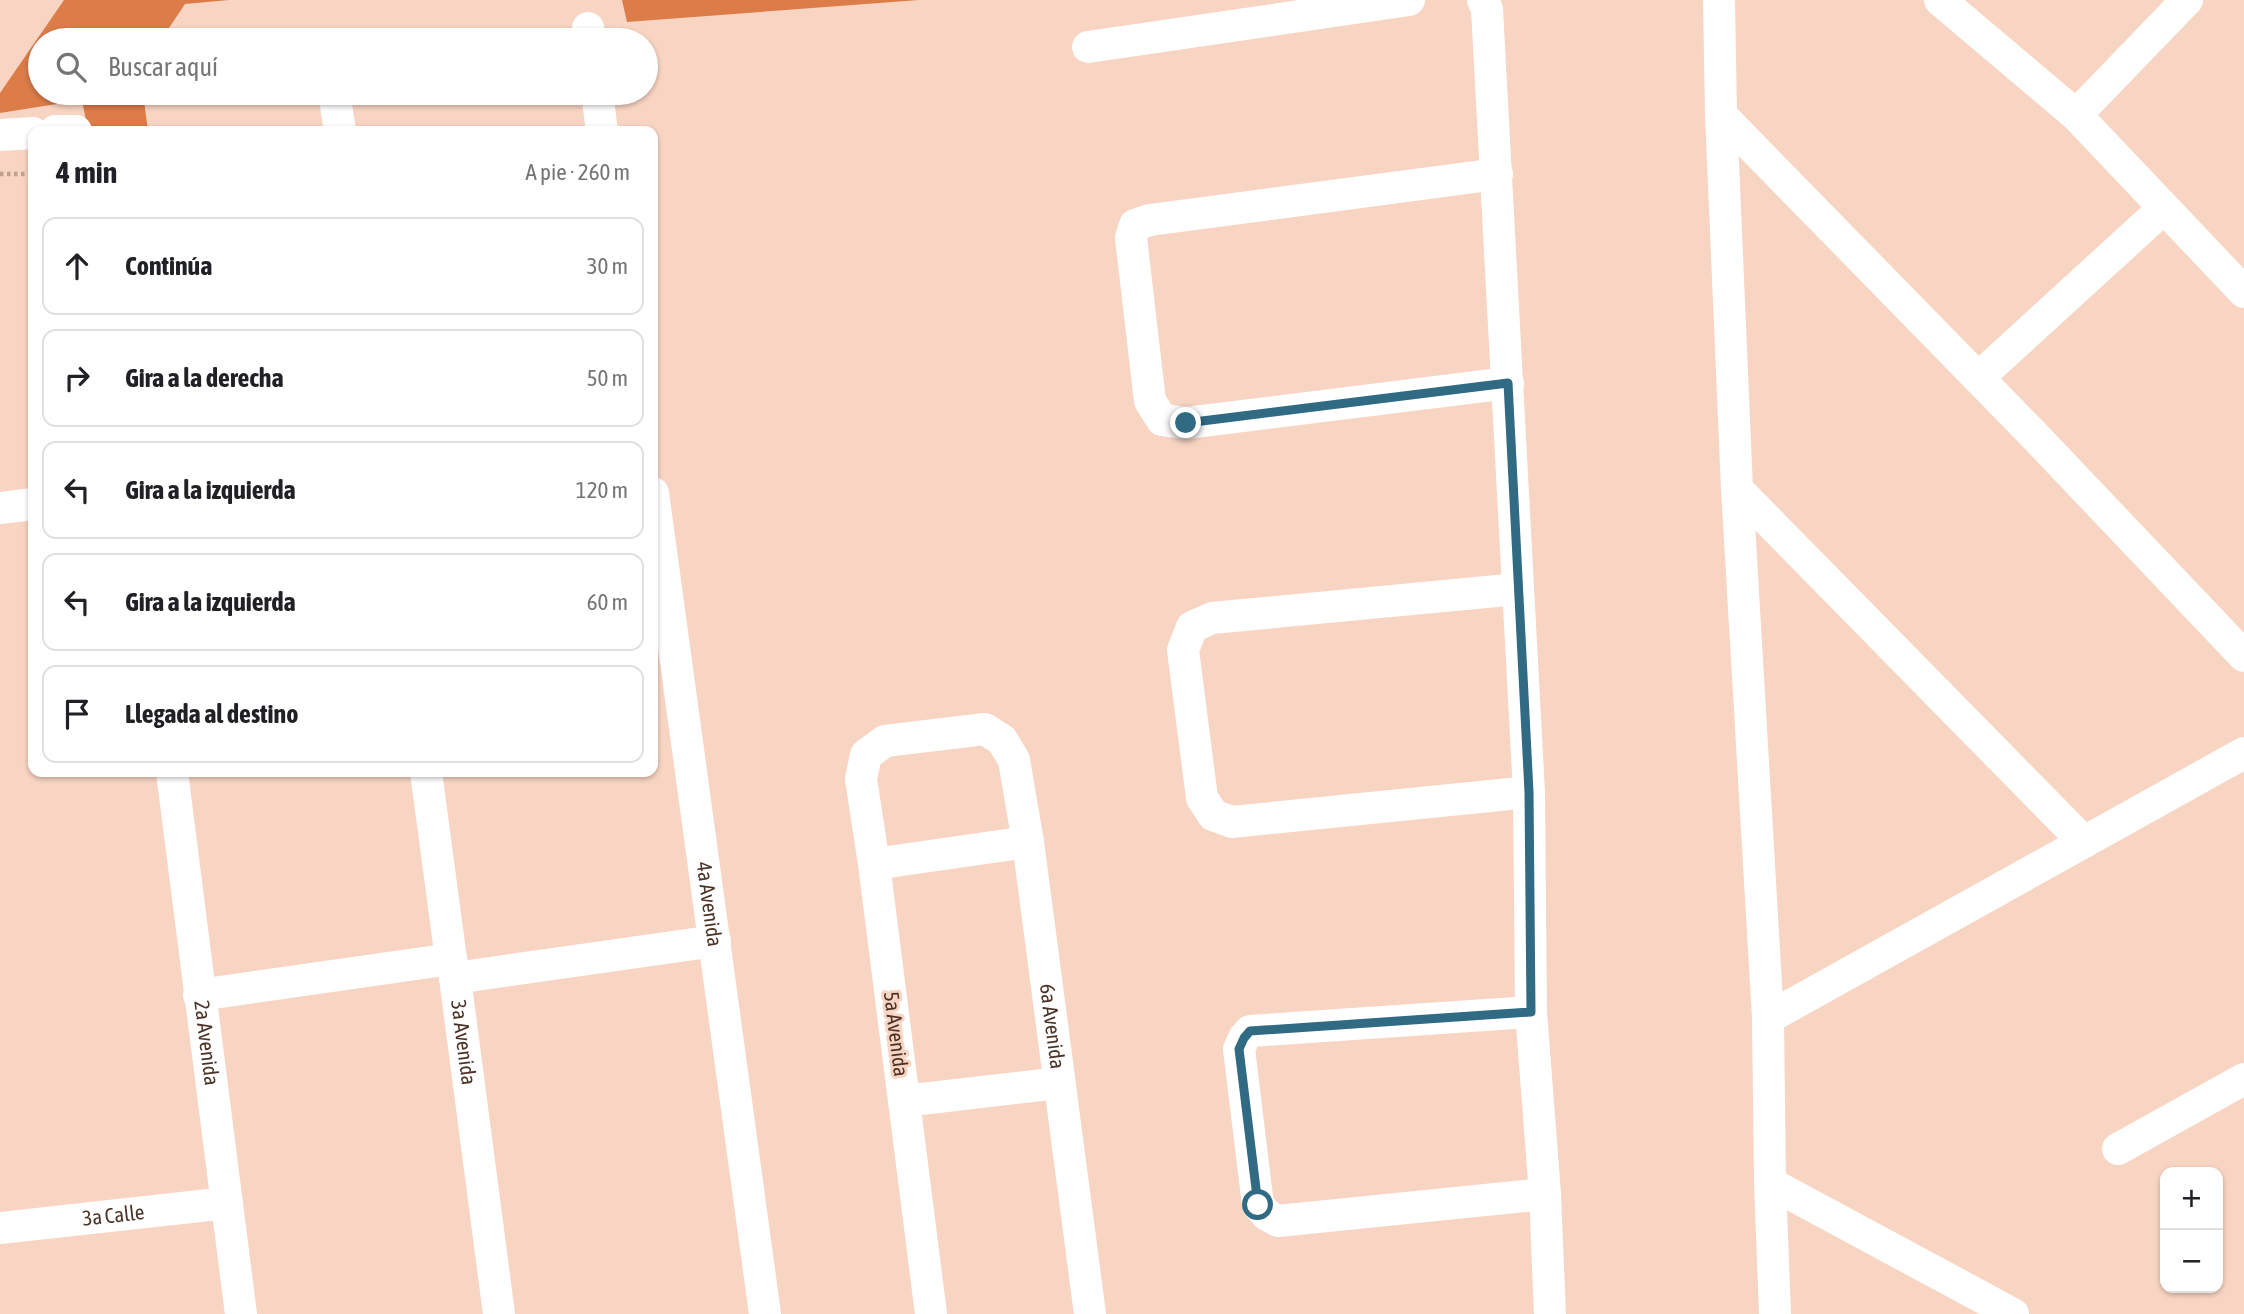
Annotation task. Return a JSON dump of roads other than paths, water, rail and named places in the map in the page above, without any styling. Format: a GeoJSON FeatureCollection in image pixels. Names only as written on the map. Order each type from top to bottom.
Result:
{"type":"FeatureCollection","features":[{"type":"Feature","properties":{"kind":"street"},"geometry":{"type":"LineString","coordinates":[[1088,47],[1409,0]]}},
{"type":"Feature","properties":{"kind":"street"},"geometry":{"type":"LineString","coordinates":[[1483,0],[1487,9],[1497,174],[1529,792],[1531,1012],[1545,1194],[1550,1314]]}},
{"type":"Feature","properties":{"kind":"street"},"geometry":{"type":"LineString","coordinates":[[1720,0],[1721,115],[1737,489],[1768,1018],[1775,1314]]}},
{"type":"Feature","properties":{"kind":"street"},"geometry":{"type":"LineString","coordinates":[[1940,0],[2076,115],[2244,292]]}},
{"type":"Feature","properties":{"kind":"street"},"geometry":{"type":"LineString","coordinates":[[2076,115],[2187,0]]}},
{"type":"Feature","properties":{"kind":"street"},"geometry":{"type":"LineString","coordinates":[[336,105],[339,126]]}},
{"type":"Feature","properties":{"kind":"street"},"geometry":{"type":"LineString","coordinates":[[599,105],[601,126]]}},
{"type":"Feature","properties":{"kind":"street"},"geometry":{"type":"LineString","coordinates":[[1721,115],[2244,656]]}},
{"type":"Feature","properties":{"kind":"street"},"geometry":{"type":"LineString","coordinates":[[0,135],[28,133]]}},
{"type":"Feature","properties":{"kind":"street"},"geometry":{"type":"LineString","coordinates":[[1497,174],[1150,220],[1135,225],[1131,238],[1150,401],[1162,420],[1186,423],[1508,383]]}},
{"type":"Feature","properties":{"kind":"street"},"geometry":{"type":"LineString","coordinates":[[1978,378],[2164,208]]}},
{"type":"Feature","properties":{"kind":"street"},"geometry":{"type":"LineString","coordinates":[[1737,489],[2084,842]]}},
{"type":"Feature","properties":{"kind":"street"},"geometry":{"type":"LineString","coordinates":[[0,508],[28,505]]}},
{"type":"Feature","properties":{"kind":"street","name":"4a Avenida"},"geometry":{"type":"LineString","coordinates":[[658,529],[765,1314]]}},
{"type":"Feature","properties":{"kind":"street"},"geometry":{"type":"LineString","coordinates":[[1518,589],[1212,618],[1192,627],[1183,650],[1202,797],[1213,815],[1232,822],[1529,792]]}},
{"type":"Feature","properties":{"kind":"street","name":"6a Avenida"},"geometry":{"type":"LineString","coordinates":[[866,755],[885,741],[985,729],[1002,740],[1014,760],[1028,842],[1090,1314]]}},
{"type":"Feature","properties":{"kind":"street"},"geometry":{"type":"LineString","coordinates":[[1768,1018],[2244,753]]}},
{"type":"Feature","properties":{"kind":"street","name":"5a Avenida"},"geometry":{"type":"LineString","coordinates":[[866,755],[861,779],[931,1314]]}},
{"type":"Feature","properties":{"kind":"street","name":"2a Avenida"},"geometry":{"type":"LineString","coordinates":[[173,777],[241,1314]]}},
{"type":"Feature","properties":{"kind":"street","name":"3a Avenida"},"geometry":{"type":"LineString","coordinates":[[427,777],[499,1314]]}},
{"type":"Feature","properties":{"kind":"street"},"geometry":{"type":"LineString","coordinates":[[874,864],[1028,842]]}},
{"type":"Feature","properties":{"kind":"street"},"geometry":{"type":"LineString","coordinates":[[199,995],[715,942]]}},
{"type":"Feature","properties":{"kind":"street"},"geometry":{"type":"LineString","coordinates":[[1531,1012],[1250,1031],[1239,1049],[1258,1205],[1267,1215],[1279,1221],[1545,1194]]}},
{"type":"Feature","properties":{"kind":"street"},"geometry":{"type":"LineString","coordinates":[[2118,1149],[2244,1079]]}},
{"type":"Feature","properties":{"kind":"street"},"geometry":{"type":"LineString","coordinates":[[905,1101],[1059,1083]]}},
{"type":"Feature","properties":{"kind":"street"},"geometry":{"type":"LineString","coordinates":[[1770,1184],[2013,1314]]}},
{"type":"Feature","properties":{"kind":"street","name":"3a Calle"},"geometry":{"type":"LineString","coordinates":[[0,1228],[228,1203]]}}]}
